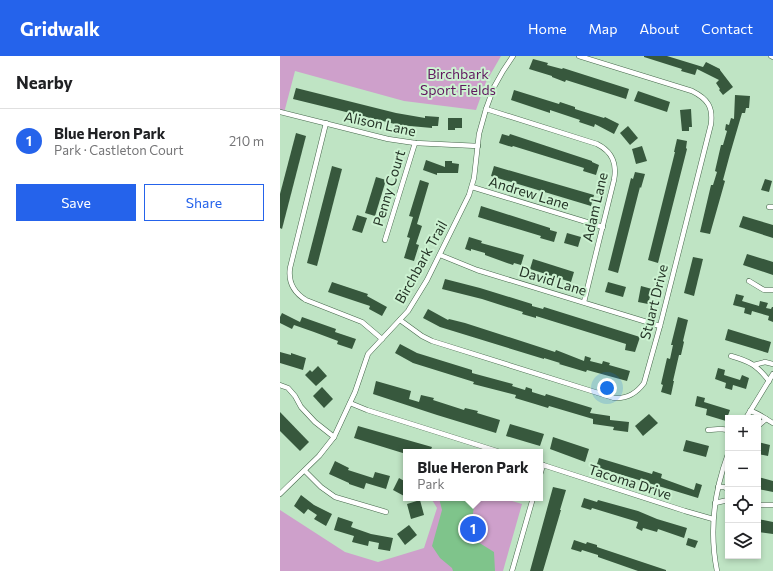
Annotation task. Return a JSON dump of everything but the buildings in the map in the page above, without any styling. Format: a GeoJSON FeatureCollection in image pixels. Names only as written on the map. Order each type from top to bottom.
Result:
{"type":"FeatureCollection","features":[{"type":"Feature","properties":{"kind":"street","name":"Birchbark Trail"},"geometry":{"type":"LineString","coordinates":[[280,494],[305,471],[334,437],[355,392],[366,359],[371,350],[408,311],[440,256],[472,187],[478,146],[486,109],[494,87],[512,56]]}},
{"type":"Feature","properties":{"kind":"street","name":"Stuart Drive"},"geometry":{"type":"LineString","coordinates":[[400,320],[422,336],[432,341],[618,398],[632,395],[639,390],[644,383],[660,326],[711,124],[710,105],[699,94],[692,91],[579,56]]}},
{"type":"Feature","properties":{"kind":"street","name":"Adam Lane"},"geometry":{"type":"LineString","coordinates":[[486,109],[597,144],[606,149],[614,162],[615,174],[584,302]]}},
{"type":"Feature","properties":{"kind":"street","name":"Alison Lane"},"geometry":{"type":"LineString","coordinates":[[280,112],[388,139],[414,143],[478,146]]}},
{"type":"Feature","properties":{"kind":"street"},"geometry":{"type":"LineString","coordinates":[[326,123],[290,268],[290,284],[300,296],[306,300],[362,322],[382,339]]}},
{"type":"Feature","properties":{"kind":"street","name":"Penny Court"},"geometry":{"type":"LineString","coordinates":[[385,240],[414,143]]}},
{"type":"Feature","properties":{"kind":"street","name":"Andrew Lane"},"geometry":{"type":"LineString","coordinates":[[472,187],[603,227]]}},
{"type":"Feature","properties":{"kind":"street","name":"David Lane"},"geometry":{"type":"LineString","coordinates":[[440,256],[477,270],[660,326]]}},
{"type":"Feature","properties":{"kind":"street"},"geometry":{"type":"LineString","coordinates":[[749,282],[764,290],[773,290]]}},
{"type":"Feature","properties":{"kind":"street"},"geometry":{"type":"LineString","coordinates":[[731,356],[747,360],[760,368],[769,380]]}},
{"type":"Feature","properties":{"kind":"street"},"geometry":{"type":"LineString","coordinates":[[754,365],[765,362],[773,364]]}},
{"type":"Feature","properties":{"kind":"street"},"geometry":{"type":"LineString","coordinates":[[748,415],[773,374]]}},
{"type":"Feature","properties":{"kind":"street"},"geometry":{"type":"LineString","coordinates":[[280,385],[288,388],[310,417],[334,437]]}},
{"type":"Feature","properties":{"kind":"street"},"geometry":{"type":"LineString","coordinates":[[350,403],[367,410],[490,449]]}},
{"type":"Feature","properties":{"kind":"street"},"geometry":{"type":"LineString","coordinates":[[750,411],[773,422]]}},
{"type":"Feature","properties":{"kind":"street"},"geometry":{"type":"LineString","coordinates":[[761,423],[766,419]]}},
{"type":"Feature","properties":{"kind":"street"},"geometry":{"type":"LineString","coordinates":[[708,430],[725,430]]}},
{"type":"Feature","properties":{"kind":"street"},"geometry":{"type":"LineString","coordinates":[[717,571],[713,518],[720,477],[725,463]]}},
{"type":"Feature","properties":{"kind":"street","name":"Tacoma Drive"},"geometry":{"type":"LineString","coordinates":[[543,466],[684,511],[713,518]]}},
{"type":"Feature","properties":{"kind":"street"},"geometry":{"type":"LineString","coordinates":[[305,471],[321,487],[335,497],[386,512]]}},
{"type":"Feature","properties":{"kind":"street"},"geometry":{"type":"LineString","coordinates":[[718,487],[725,488]]}},
{"type":"Feature","properties":{"kind":"street"},"geometry":{"type":"LineString","coordinates":[[512,571],[532,501]]}},
{"type":"Feature","properties":{"kind":"street"},"geometry":{"type":"LineString","coordinates":[[715,503],[725,501]]}},
{"type":"Feature","properties":{"kind":"street"},"geometry":{"type":"LineString","coordinates":[[761,505],[773,505]]}},
{"type":"Feature","properties":{"kind":"green space","name":"Birchbark Sport Fields"},"geometry":{"type":"Polygon","coordinates":[[[280,56],[501,56],[486,82],[476,110],[404,101],[295,71],[284,113],[280,112],[280,56]]]}},
{"type":"Feature","properties":{"kind":"green space"},"geometry":{"type":"Polygon","coordinates":[[[433,501],[512,501],[522,504],[503,571],[280,571],[280,510],[345,552],[378,562],[424,548],[437,508],[433,501]]]}},
{"type":"Feature","properties":{"kind":"shaded area"},"geometry":{"type":"Polygon","coordinates":[[[440,501],[474,501],[470,532],[471,537],[494,552],[495,571],[453,571],[452,568],[440,558],[432,546],[442,510],[440,501]]]}},
{"type":"Feature","properties":{"kind":"place","name":"Blue Heron Park"},"geometry":{"type":"Point","coordinates":[473,529]}}]}
